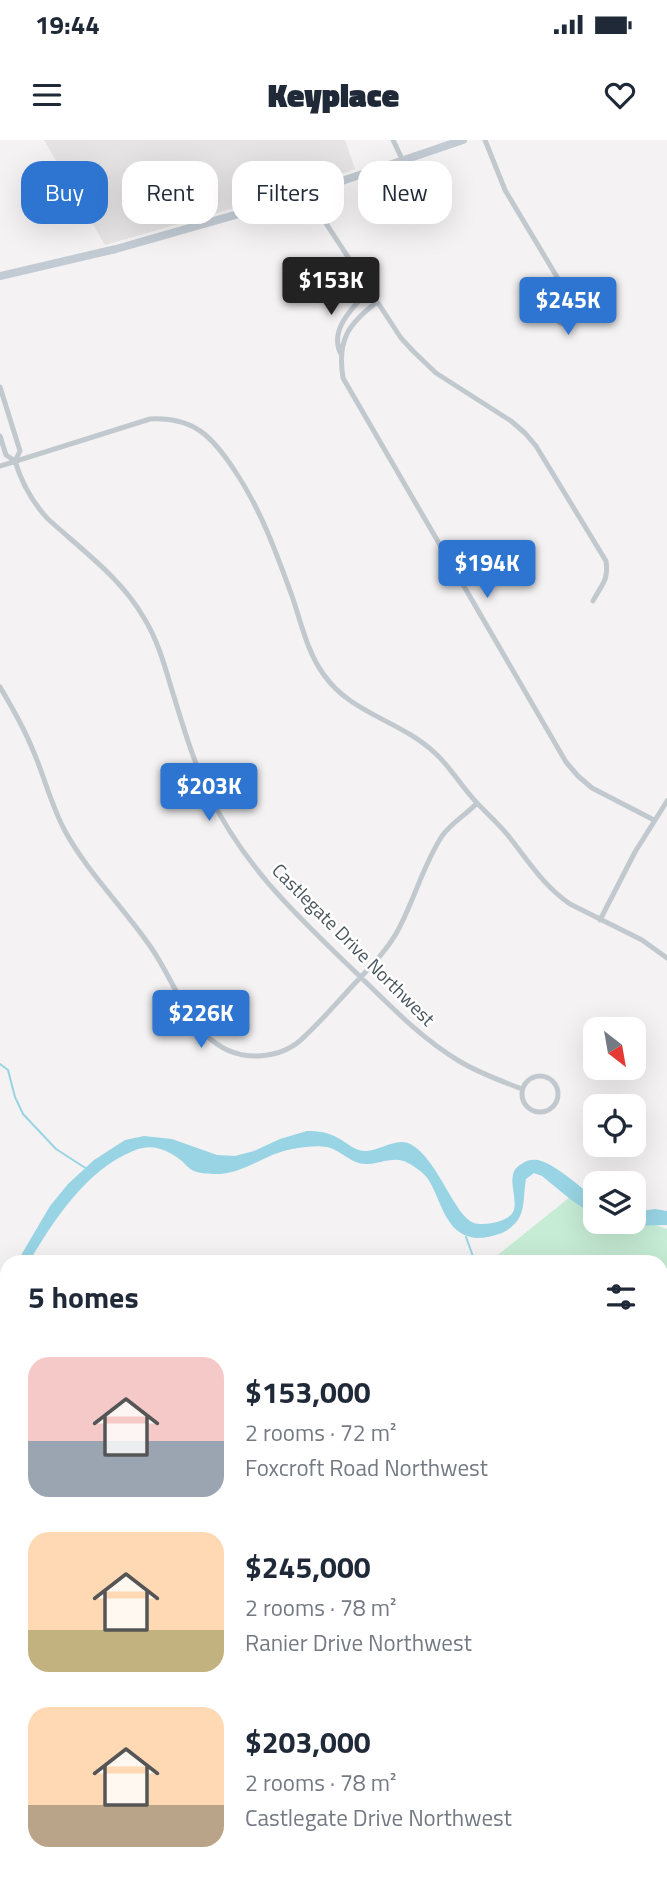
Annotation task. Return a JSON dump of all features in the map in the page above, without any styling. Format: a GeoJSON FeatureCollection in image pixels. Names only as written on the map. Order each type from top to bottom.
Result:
{"type":"FeatureCollection","features":[{"type":"Feature","properties":{"kind":"main road"},"geometry":{"type":"LineString","coordinates":[[403,161],[463,140]]}},
{"type":"Feature","properties":{"kind":"main road"},"geometry":{"type":"LineString","coordinates":[[0,276],[116,249],[232,216]]}},
{"type":"Feature","properties":{"kind":"street"},"geometry":{"type":"LineString","coordinates":[[393,140],[403,161]]}},
{"type":"Feature","properties":{"kind":"street"},"geometry":{"type":"LineString","coordinates":[[485,140],[505,190],[560,282],[565,305]]}},
{"type":"Feature","properties":{"kind":"street"},"geometry":{"type":"LineString","coordinates":[[327,224],[401,338],[447,381],[511,421],[536,446],[606,561],[606,579],[593,601]]}},
{"type":"Feature","properties":{"kind":"street"},"geometry":{"type":"LineString","coordinates":[[341,354],[337,347],[337,336],[341,325],[369,290]]}},
{"type":"Feature","properties":{"kind":"street"},"geometry":{"type":"LineString","coordinates":[[377,302],[359,316],[348,332],[341,354],[343,378],[566,762],[592,788],[654,820]]}},
{"type":"Feature","properties":{"kind":"street","name":"Castlegate Drive Northwest"},"geometry":{"type":"LineString","coordinates":[[0,387],[20,452],[15,461]]}},
{"type":"Feature","properties":{"kind":"street"},"geometry":{"type":"LineString","coordinates":[[0,466],[150,419],[179,421],[205,434],[221,450],[261,515],[312,653],[323,674],[337,691],[351,702],[402,728],[426,745],[506,832],[550,888],[570,904],[642,940],[667,958]]}},
{"type":"Feature","properties":{"kind":"street","name":"Castlegate Drive Northwest"},"geometry":{"type":"LineString","coordinates":[[0,436],[6,456],[15,461],[24,488],[38,508],[115,579],[144,617],[160,651],[200,772],[218,811],[260,876],[416,1029],[443,1050],[479,1072],[522,1088]]}},
{"type":"Feature","properties":{"kind":"street"},"geometry":{"type":"LineString","coordinates":[[0,687],[21,723],[54,809],[67,835],[152,948],[199,1030],[214,1043],[231,1052],[251,1056],[271,1055],[294,1045],[304,1037],[382,953],[397,931],[442,836],[477,803]]}},
{"type":"Feature","properties":{"kind":"street"},"geometry":{"type":"LineString","coordinates":[[600,920],[635,852],[667,801]]}},
{"type":"Feature","properties":{"kind":"street","name":"Castlegate Drive Northwest"},"geometry":{"type":"LineString","coordinates":[[545,1076],[557,1088],[557,1099],[554,1105],[544,1111],[531,1110],[523,1101],[522,1088],[529,1079],[545,1076]]}},
{"type":"Feature","properties":{"kind":"shaded area"},"geometry":{"type":"Polygon","coordinates":[[[44,140],[345,140],[355,169],[344,173],[344,161],[232,161],[232,209],[218,213],[218,161],[122,161],[122,224],[178,224],[105,245],[93,224],[108,224],[108,161],[56,161],[44,140]]]}},
{"type":"Feature","properties":{"kind":"green space"},"geometry":{"type":"Polygon","coordinates":[[[570,1197],[583,1201],[583,1234],[646,1234],[646,1222],[667,1229],[667,1255],[498,1255],[570,1197]]]}},
{"type":"Feature","properties":{"kind":"water"},"geometry":{"type":"Polygon","coordinates":[[[307,1131],[330,1134],[362,1151],[406,1143],[421,1152],[430,1163],[467,1219],[484,1224],[506,1218],[513,1212],[515,1204],[512,1179],[515,1169],[526,1161],[538,1160],[568,1176],[583,1189],[583,1208],[542,1176],[534,1173],[526,1179],[522,1210],[516,1222],[502,1233],[476,1238],[457,1231],[446,1216],[428,1179],[403,1161],[361,1163],[332,1149],[311,1146],[279,1153],[233,1172],[211,1174],[192,1170],[164,1150],[146,1147],[133,1151],[100,1170],[60,1213],[33,1255],[21,1255],[50,1206],[68,1184],[94,1160],[125,1140],[144,1136],[172,1139],[217,1155],[235,1156],[307,1131]]]}},
{"type":"Feature","properties":{"kind":"water"},"geometry":{"type":"Polygon","coordinates":[[[646,1210],[667,1211],[667,1225],[646,1226],[646,1210]]]}},
{"type":"Feature","properties":{"kind":"waterway"},"geometry":{"type":"LineString","coordinates":[[0,1064],[8,1070],[23,1114],[56,1149],[87,1169]]}},
{"type":"Feature","properties":{"kind":"waterway"},"geometry":{"type":"LineString","coordinates":[[466,1237],[472,1255]]}}]}
